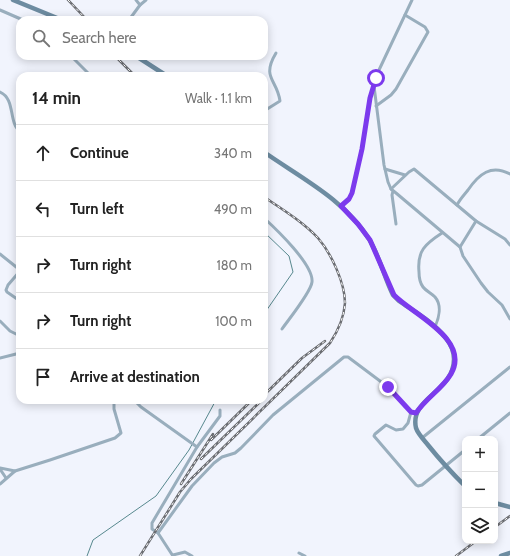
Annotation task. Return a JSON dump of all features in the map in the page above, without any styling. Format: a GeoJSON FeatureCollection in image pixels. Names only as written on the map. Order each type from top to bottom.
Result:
{"type":"FeatureCollection","features":[{"type":"Feature","properties":{"kind":"street"},"geometry":{"type":"LineString","coordinates":[[13,0],[52,16]]}},
{"type":"Feature","properties":{"kind":"street"},"geometry":{"type":"LineString","coordinates":[[136,0],[140,5]]}},
{"type":"Feature","properties":{"kind":"street"},"geometry":{"type":"LineString","coordinates":[[132,16],[140,5],[146,0]]}},
{"type":"Feature","properties":{"kind":"street"},"geometry":{"type":"LineString","coordinates":[[341,206],[349,199],[352,193],[362,149],[370,98],[379,70],[412,0]]}},
{"type":"Feature","properties":{"kind":"street"},"geometry":{"type":"LineString","coordinates":[[0,10],[16,17]]}},
{"type":"Feature","properties":{"kind":"street"},"geometry":{"type":"LineString","coordinates":[[376,106],[391,95],[396,89],[428,32],[425,27],[405,15]]}},
{"type":"Feature","properties":{"kind":"street"},"geometry":{"type":"LineString","coordinates":[[268,108],[280,101],[271,78],[269,68],[270,63],[276,53]]}},
{"type":"Feature","properties":{"kind":"street"},"geometry":{"type":"LineString","coordinates":[[75,60],[87,72]]}},
{"type":"Feature","properties":{"kind":"street"},"geometry":{"type":"LineString","coordinates":[[142,60],[161,72]]}},
{"type":"Feature","properties":{"kind":"street"},"geometry":{"type":"LineString","coordinates":[[374,86],[385,169],[388,182],[392,190],[460,247],[463,256],[481,283],[502,305],[510,319]]}},
{"type":"Feature","properties":{"kind":"street"},"geometry":{"type":"LineString","coordinates":[[0,92],[4,94],[10,103],[16,128]]}},
{"type":"Feature","properties":{"kind":"street"},"geometry":{"type":"LineString","coordinates":[[268,155],[341,206],[358,224],[370,240],[394,295],[399,301],[435,327],[452,346],[454,365],[452,373],[444,384],[414,412],[403,429],[396,430],[386,425],[375,434],[376,438],[418,486],[422,485],[462,452]]}},
{"type":"Feature","properties":{"kind":"street"},"geometry":{"type":"LineString","coordinates":[[385,169],[405,175]]}},
{"type":"Feature","properties":{"kind":"street"},"geometry":{"type":"LineString","coordinates":[[396,224],[392,190],[405,175],[411,170],[415,170],[476,221],[505,239],[510,245]]}},
{"type":"Feature","properties":{"kind":"street"},"geometry":{"type":"LineString","coordinates":[[457,205],[472,184],[482,174],[490,170],[498,170],[510,174]]}},
{"type":"Feature","properties":{"kind":"street"},"geometry":{"type":"LineString","coordinates":[[460,247],[476,221]]}},
{"type":"Feature","properties":{"kind":"street"},"geometry":{"type":"LineString","coordinates":[[268,222],[299,254],[312,276],[311,287],[282,329]]}},
{"type":"Feature","properties":{"kind":"street"},"geometry":{"type":"LineString","coordinates":[[435,327],[439,314],[438,302],[435,297],[423,288],[418,260],[421,250],[442,233]]}},
{"type":"Feature","properties":{"kind":"street"},"geometry":{"type":"LineString","coordinates":[[0,254],[16,267]]}},
{"type":"Feature","properties":{"kind":"street"},"geometry":{"type":"LineString","coordinates":[[16,275],[6,290],[16,298]]}},
{"type":"Feature","properties":{"kind":"street"},"geometry":{"type":"LineString","coordinates":[[0,321],[10,331],[16,334]]}},
{"type":"Feature","properties":{"kind":"street"},"geometry":{"type":"LineString","coordinates":[[0,358],[16,354]]}},
{"type":"Feature","properties":{"kind":"street"},"geometry":{"type":"LineString","coordinates":[[158,534],[192,486],[214,463],[222,457],[235,453],[273,415],[344,358],[348,357],[388,387],[414,412],[416,426],[422,438],[445,466],[462,483]]}},
{"type":"Feature","properties":{"kind":"street"},"geometry":{"type":"LineString","coordinates":[[422,438],[510,367]]}},
{"type":"Feature","properties":{"kind":"street"},"geometry":{"type":"LineString","coordinates":[[0,484],[15,471],[118,436],[121,432],[114,409],[114,404]]}},
{"type":"Feature","properties":{"kind":"street"},"geometry":{"type":"LineString","coordinates":[[138,404],[197,447]]}},
{"type":"Feature","properties":{"kind":"street"},"geometry":{"type":"LineString","coordinates":[[192,556],[185,552],[180,552],[173,556],[158,534],[152,529],[152,523],[197,447],[220,416],[220,410]]}},
{"type":"Feature","properties":{"kind":"street"},"geometry":{"type":"LineString","coordinates":[[482,436],[510,413]]}},
{"type":"Feature","properties":{"kind":"street"},"geometry":{"type":"LineString","coordinates":[[0,469],[15,471]]}},
{"type":"Feature","properties":{"kind":"street"},"geometry":{"type":"LineString","coordinates":[[0,469],[6,478]]}},
{"type":"Feature","properties":{"kind":"street"},"geometry":{"type":"LineString","coordinates":[[498,504],[510,507]]}},
{"type":"Feature","properties":{"kind":"street"},"geometry":{"type":"LineString","coordinates":[[299,553],[305,556]]}},
{"type":"Feature","properties":{"kind":"street"},"geometry":{"type":"LineString","coordinates":[[501,556],[510,553]]}},
{"type":"Feature","properties":{"kind":"waterway"},"geometry":{"type":"LineString","coordinates":[[268,236],[289,256],[293,272],[268,308]]}},
{"type":"Feature","properties":{"kind":"waterway"},"geometry":{"type":"LineString","coordinates":[[87,556],[93,540],[156,496],[189,450],[214,404]]}},
{"type":"Feature","properties":{"kind":"railway"},"geometry":{"type":"LineString","coordinates":[[68,0],[83,16]]}},
{"type":"Feature","properties":{"kind":"railway"},"geometry":{"type":"LineString","coordinates":[[119,60],[131,72]]}},
{"type":"Feature","properties":{"kind":"railway"},"geometry":{"type":"LineString","coordinates":[[268,200],[306,227],[323,244],[340,278],[345,303],[342,319],[330,343],[268,404]]}},
{"type":"Feature","properties":{"kind":"railway"},"geometry":{"type":"LineString","coordinates":[[268,391],[302,358],[325,341]]}},
{"type":"Feature","properties":{"kind":"railway"},"geometry":{"type":"LineString","coordinates":[[211,440],[248,404]]}},
{"type":"Feature","properties":{"kind":"railway"},"geometry":{"type":"LineString","coordinates":[[201,459],[258,404]]}},
{"type":"Feature","properties":{"kind":"railway"},"geometry":{"type":"LineString","coordinates":[[140,556],[180,492],[191,479],[268,404]]}},
{"type":"Feature","properties":{"kind":"railway"},"geometry":{"type":"LineString","coordinates":[[181,484],[213,434]]}},
{"type":"Feature","properties":{"kind":"railway"},"geometry":{"type":"LineString","coordinates":[[498,525],[510,516]]}},
{"type":"Feature","properties":{"kind":"railway"},"geometry":{"type":"LineString","coordinates":[[456,556],[472,544]]}},
{"type":"Feature","properties":{"kind":"route"},"geometry":{"type":"LineString","coordinates":[[376,78],[370,98],[362,149],[352,193],[349,199],[341,206],[358,224],[370,240],[389,287],[394,295],[399,301],[439,330],[452,346],[454,355],[452,373],[444,384],[422,404],[416,413],[411,412],[406,408],[388,387]]}}]}
